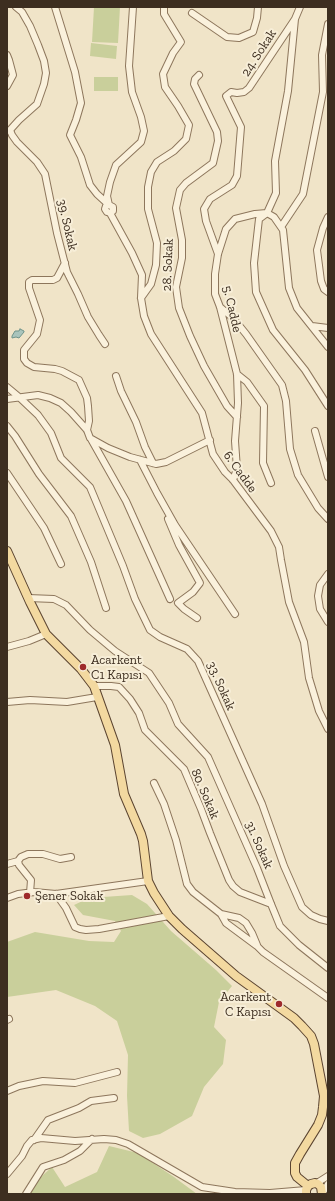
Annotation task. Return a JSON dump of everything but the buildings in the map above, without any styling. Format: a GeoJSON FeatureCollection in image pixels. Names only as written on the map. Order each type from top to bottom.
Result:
{"type":"FeatureCollection","features":[{"type":"Feature","properties":{"kind":"main road"},"geometry":{"type":"LineString","coordinates":[[7,551],[46,634],[81,669],[94,686],[115,745],[124,794],[141,834],[148,881],[154,893],[169,916],[182,929],[236,976],[294,1018],[311,1036],[315,1048],[324,1096],[322,1115],[318,1125],[295,1162],[295,1173],[307,1190],[313,1183],[317,1183],[321,1187],[322,1194]]}},
{"type":"Feature","properties":{"kind":"street"},"geometry":{"type":"LineString","coordinates":[[9,131],[37,104],[46,73],[44,61],[30,26],[22,12],[16,7]]}},
{"type":"Feature","properties":{"kind":"street"},"geometry":{"type":"LineString","coordinates":[[55,7],[75,72],[81,103],[70,135],[90,185],[108,208]]}},
{"type":"Feature","properties":{"kind":"street"},"geometry":{"type":"LineString","coordinates":[[108,208],[107,196],[116,165],[141,142],[144,131],[141,117],[132,92],[128,66],[132,36],[133,7]]}},
{"type":"Feature","properties":{"kind":"street"},"geometry":{"type":"LineString","coordinates":[[141,298],[151,284],[156,265],[157,244],[148,209],[148,187],[151,172],[157,162],[174,151],[186,139],[189,125],[166,87],[163,74],[173,52],[181,42],[164,14],[164,7]]}},
{"type":"Feature","properties":{"kind":"street"},"geometry":{"type":"LineString","coordinates":[[192,14],[227,37],[239,38],[253,32],[258,7]]}},
{"type":"Feature","properties":{"kind":"street"},"geometry":{"type":"LineString","coordinates":[[300,7],[295,19],[288,91],[275,161],[276,193],[267,213],[258,219],[254,263],[256,292],[273,330],[305,370],[328,406]]}},
{"type":"Feature","properties":{"kind":"street","name":"24. Sokak"},"geometry":{"type":"LineString","coordinates":[[218,254],[206,221],[204,209],[210,199],[232,185],[237,176],[241,127],[226,96],[231,92],[244,92],[249,88],[295,19]]}},
{"type":"Feature","properties":{"kind":"street"},"geometry":{"type":"LineString","coordinates":[[281,227],[303,194],[323,92],[322,55],[328,24]]}},
{"type":"Feature","properties":{"kind":"street"},"geometry":{"type":"LineString","coordinates":[[7,55],[13,74],[7,86]]}},
{"type":"Feature","properties":{"kind":"street","name":"28. Sokak"},"geometry":{"type":"LineString","coordinates":[[199,76],[195,79],[194,84],[217,132],[218,141],[213,163],[186,183],[180,190],[176,208],[182,240],[182,258],[176,287],[179,308],[204,366],[227,406],[237,417]]}},
{"type":"Feature","properties":{"kind":"street","name":"39. Sokak"},"geometry":{"type":"LineString","coordinates":[[9,131],[17,142],[37,162],[45,174],[64,263],[57,278],[53,280],[32,280],[29,282],[29,288],[40,320],[37,334],[24,350],[24,359],[27,363],[34,366],[62,371],[79,380],[87,398],[89,421],[87,430]]}},
{"type":"Feature","properties":{"kind":"street","name":"6. Cadde"},"geometry":{"type":"LineString","coordinates":[[108,208],[142,275],[141,298],[144,316],[151,334],[202,413],[213,454],[225,472],[233,480],[271,531],[280,547],[289,602],[304,642],[309,678],[319,711],[328,729]]}},
{"type":"Feature","properties":{"kind":"street"},"geometry":{"type":"LineString","coordinates":[[267,213],[274,217],[283,230],[289,288],[297,308],[328,347]]}},
{"type":"Feature","properties":{"kind":"street","name":"5. Cadde"},"geometry":{"type":"LineString","coordinates":[[233,480],[237,469],[235,441],[238,403],[237,374],[220,307],[215,294],[215,274],[218,254],[226,228],[235,219],[255,214],[267,213]]}},
{"type":"Feature","properties":{"kind":"street"},"geometry":{"type":"LineString","coordinates":[[328,217],[323,228],[318,250],[321,281],[324,289],[328,292]]}},
{"type":"Feature","properties":{"kind":"street"},"geometry":{"type":"LineString","coordinates":[[64,263],[88,317],[105,344]]}},
{"type":"Feature","properties":{"kind":"street"},"geometry":{"type":"LineString","coordinates":[[220,307],[233,318],[246,334],[282,385],[286,401],[290,449],[298,475],[318,508],[328,519]]}},
{"type":"Feature","properties":{"kind":"street"},"geometry":{"type":"LineString","coordinates":[[312,326],[328,328]]}},
{"type":"Feature","properties":{"kind":"street"},"geometry":{"type":"LineString","coordinates":[[237,374],[247,382],[264,406],[263,463],[271,482]]}},
{"type":"Feature","properties":{"kind":"street"},"geometry":{"type":"LineString","coordinates":[[116,376],[121,391],[153,463]]}},
{"type":"Feature","properties":{"kind":"street","name":"33. Sokak"},"geometry":{"type":"LineString","coordinates":[[7,387],[38,415],[51,433],[61,458],[90,487],[135,599],[150,630],[160,637],[188,649],[198,661],[262,804],[284,866],[302,907],[311,915],[328,921]]}},
{"type":"Feature","properties":{"kind":"street"},"geometry":{"type":"LineString","coordinates":[[7,399],[38,395],[50,398],[61,403],[72,412],[87,430],[90,438],[126,501],[170,599]]}},
{"type":"Feature","properties":{"kind":"street"},"geometry":{"type":"LineString","coordinates":[[7,426],[39,474],[71,516],[91,562],[106,608]]}},
{"type":"Feature","properties":{"kind":"street"},"geometry":{"type":"LineString","coordinates":[[315,431],[328,477]]}},
{"type":"Feature","properties":{"kind":"street"},"geometry":{"type":"LineString","coordinates":[[90,438],[108,448],[130,457],[156,464],[166,462],[210,440]]}},
{"type":"Feature","properties":{"kind":"street"},"geometry":{"type":"LineString","coordinates":[[140,460],[175,525],[235,614]]}},
{"type":"Feature","properties":{"kind":"street"},"geometry":{"type":"LineString","coordinates":[[7,473],[44,528],[61,564]]}},
{"type":"Feature","properties":{"kind":"street"},"geometry":{"type":"LineString","coordinates":[[157,493],[179,545],[200,583],[193,592],[178,603],[197,618]]}},
{"type":"Feature","properties":{"kind":"street"},"geometry":{"type":"LineString","coordinates":[[328,574],[320,585],[318,596],[320,609],[328,622]]}},
{"type":"Feature","properties":{"kind":"street","name":"31. Sokak"},"geometry":{"type":"LineString","coordinates":[[28,598],[54,599],[66,605],[90,630],[115,651],[149,673],[169,703],[178,724],[208,757],[258,868],[280,926],[299,945],[328,968]]}},
{"type":"Feature","properties":{"kind":"street"},"geometry":{"type":"LineString","coordinates":[[7,647],[29,641],[46,634]]}},
{"type":"Feature","properties":{"kind":"street","name":"80. Sokak"},"geometry":{"type":"LineString","coordinates":[[94,686],[119,687],[130,699],[139,713],[145,730],[184,770],[229,880],[233,886],[240,892],[271,904]]}},
{"type":"Feature","properties":{"kind":"street"},"geometry":{"type":"LineString","coordinates":[[7,702],[30,700],[67,702],[97,697]]}},
{"type":"Feature","properties":{"kind":"street"},"geometry":{"type":"LineString","coordinates":[[154,783],[164,804],[176,840],[187,884],[193,892],[221,914],[226,923],[263,952],[328,998]]}},
{"type":"Feature","properties":{"kind":"street"},"geometry":{"type":"LineString","coordinates":[[7,864],[18,861],[21,857],[28,854],[43,854],[60,858],[71,858]]}},
{"type":"Feature","properties":{"kind":"street"},"geometry":{"type":"LineString","coordinates":[[18,861],[19,865],[31,880],[30,893]]}},
{"type":"Feature","properties":{"kind":"street"},"geometry":{"type":"LineString","coordinates":[[7,898],[18,894],[56,894],[148,881]]}},
{"type":"Feature","properties":{"kind":"street"},"geometry":{"type":"LineString","coordinates":[[56,894],[66,908],[75,926],[80,929],[99,930],[169,916]]}},
{"type":"Feature","properties":{"kind":"street"},"geometry":{"type":"LineString","coordinates":[[221,914],[239,918],[246,923],[257,946]]}},
{"type":"Feature","properties":{"kind":"street"},"geometry":{"type":"LineString","coordinates":[[7,1091],[19,1086],[43,1081],[75,1083],[117,1072]]}},
{"type":"Feature","properties":{"kind":"street"},"geometry":{"type":"LineString","coordinates":[[34,1140],[48,1120],[79,1108],[91,1101],[114,1098]]}},
{"type":"Feature","properties":{"kind":"street"},"geometry":{"type":"LineString","coordinates":[[7,1174],[22,1156],[32,1140],[41,1138],[75,1141],[92,1139],[116,1140],[128,1144],[202,1187],[235,1192],[307,1190]]}},
{"type":"Feature","properties":{"kind":"street"},"geometry":{"type":"LineString","coordinates":[[26,1194],[43,1167],[64,1160],[80,1151],[92,1139]]}},
{"type":"Feature","properties":{"kind":"street"},"geometry":{"type":"LineString","coordinates":[[317,1183],[328,1176]]}},
{"type":"Feature","properties":{"kind":"street"},"geometry":{"type":"LineString","coordinates":[[322,1194],[328,1184]]}},
{"type":"Feature","properties":{"kind":"green space"},"geometry":{"type":"Polygon","coordinates":[[[94,7],[120,7],[118,43],[92,42],[94,7]]]}},
{"type":"Feature","properties":{"kind":"green space"},"geometry":{"type":"Polygon","coordinates":[[[91,43],[117,46],[116,59],[90,56],[91,43]]]}},
{"type":"Feature","properties":{"kind":"green space"},"geometry":{"type":"Polygon","coordinates":[[[94,77],[118,77],[118,91],[94,91],[94,77]]]}},
{"type":"Feature","properties":{"kind":"green space"},"geometry":{"type":"Polygon","coordinates":[[[132,895],[147,904],[171,931],[232,986],[219,1002],[214,1027],[226,1040],[223,1064],[204,1087],[192,1116],[160,1134],[143,1138],[129,1131],[127,1096],[128,1055],[117,1021],[95,1006],[56,990],[7,997],[7,942],[35,932],[89,941],[114,942],[121,931],[115,921],[83,915],[74,905],[89,898],[132,895]]]}},
{"type":"Feature","properties":{"kind":"green space"},"geometry":{"type":"Polygon","coordinates":[[[109,1146],[138,1153],[197,1194],[26,1194],[34,1183],[52,1167],[65,1187],[97,1172],[109,1146]]]}},
{"type":"Feature","properties":{"kind":"water"},"geometry":{"type":"Polygon","coordinates":[[[20,329],[24,332],[19,338],[12,338],[15,331],[19,331],[20,329]]]}},
{"type":"Feature","properties":{"kind":"place","name":"Acarkent C1 Kapısı"},"geometry":{"type":"Point","coordinates":[83,667]}},
{"type":"Feature","properties":{"kind":"place","name":"Şener Sokak"},"geometry":{"type":"Point","coordinates":[27,896]}},
{"type":"Feature","properties":{"kind":"place","name":"Acarkent C Kapısı"},"geometry":{"type":"Point","coordinates":[279,1004]}}]}
